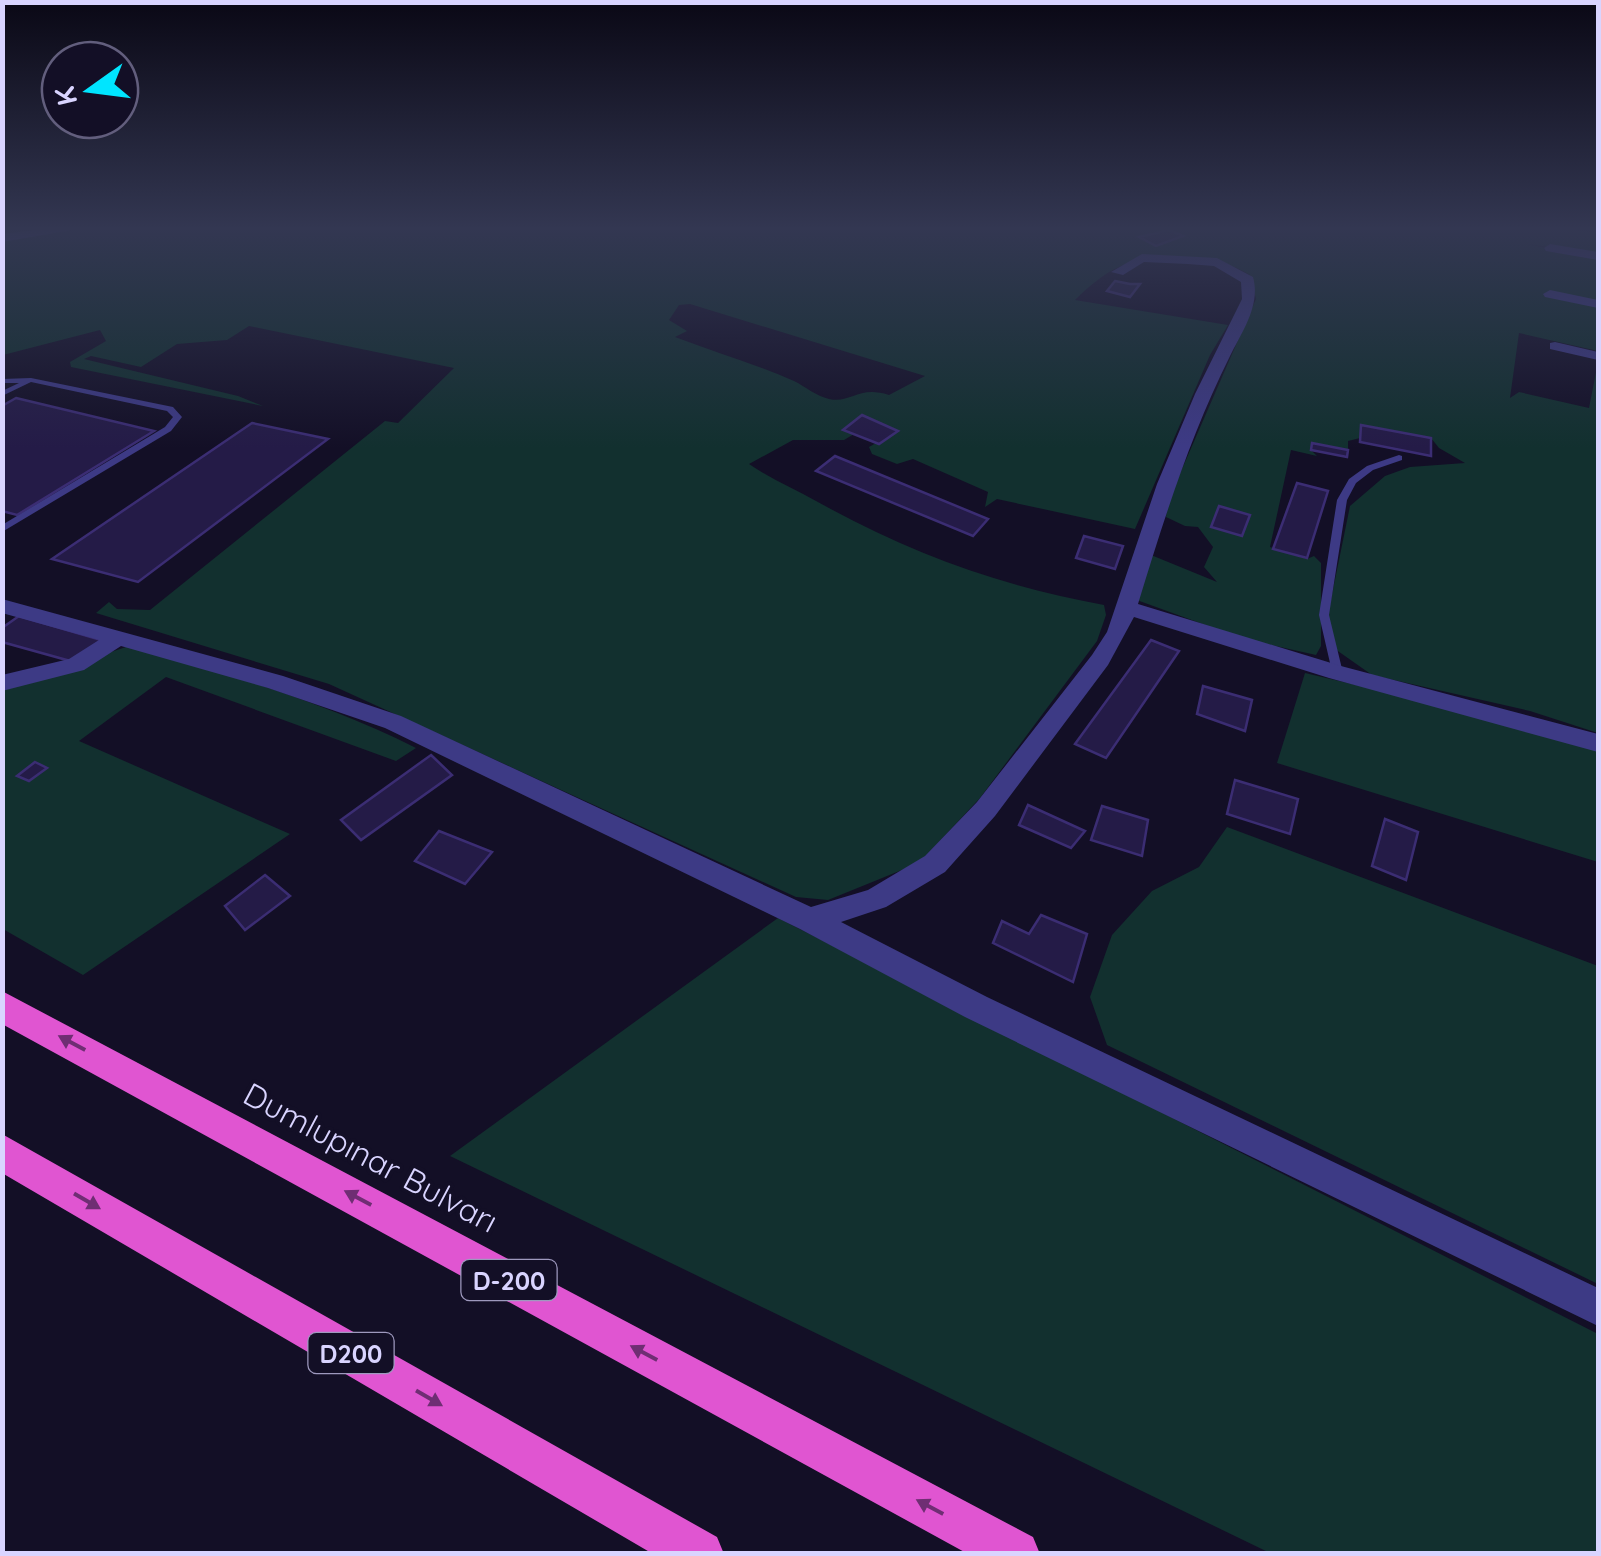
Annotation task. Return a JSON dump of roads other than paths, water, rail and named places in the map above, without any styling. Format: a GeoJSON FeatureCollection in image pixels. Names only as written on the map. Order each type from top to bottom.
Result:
{"type":"FeatureCollection","features":[{"type":"Feature","properties":{"kind":"highway","name":"Dumlupınar Bulvarı"},"geometry":{"type":"LineString","coordinates":[[2,1006],[1016,1554]]}},
{"type":"Feature","properties":{"kind":"highway","name":"D200"},"geometry":{"type":"LineString","coordinates":[[2,1152],[700,1554]]}},
{"type":"Feature","properties":{"kind":"street"},"geometry":{"type":"LineString","coordinates":[[810,920],[876,899],[935,864],[986,809],[1100,660],[1118,632],[1166,484],[1203,394],[1247,303]]}},
{"type":"Feature","properties":{"kind":"street"},"geometry":{"type":"LineString","coordinates":[[1555,346],[1598,356]]}},
{"type":"Feature","properties":{"kind":"street"},"geometry":{"type":"LineString","coordinates":[[2,606],[275,682],[393,722],[810,920],[976,1006],[1598,1308]]}},
{"type":"Feature","properties":{"kind":"street"},"geometry":{"type":"LineString","coordinates":[[1125,607],[1337,673],[1598,743]]}},
{"type":"Feature","properties":{"kind":"street"},"geometry":{"type":"LineString","coordinates":[[2,682],[76,665],[118,638]]}},
{"type":"Feature","properties":{"kind":"lane"},"geometry":{"type":"LineString","coordinates":[[2,380],[31,380],[170,409],[178,416],[168,429],[2,529]]}},
{"type":"Feature","properties":{"kind":"lane"},"geometry":{"type":"LineString","coordinates":[[2,394],[31,380]]}},
{"type":"Feature","properties":{"kind":"lane"},"geometry":{"type":"LineString","coordinates":[[1337,673],[1324,614],[1342,500],[1352,481],[1370,468],[1399,458]]}}]}
